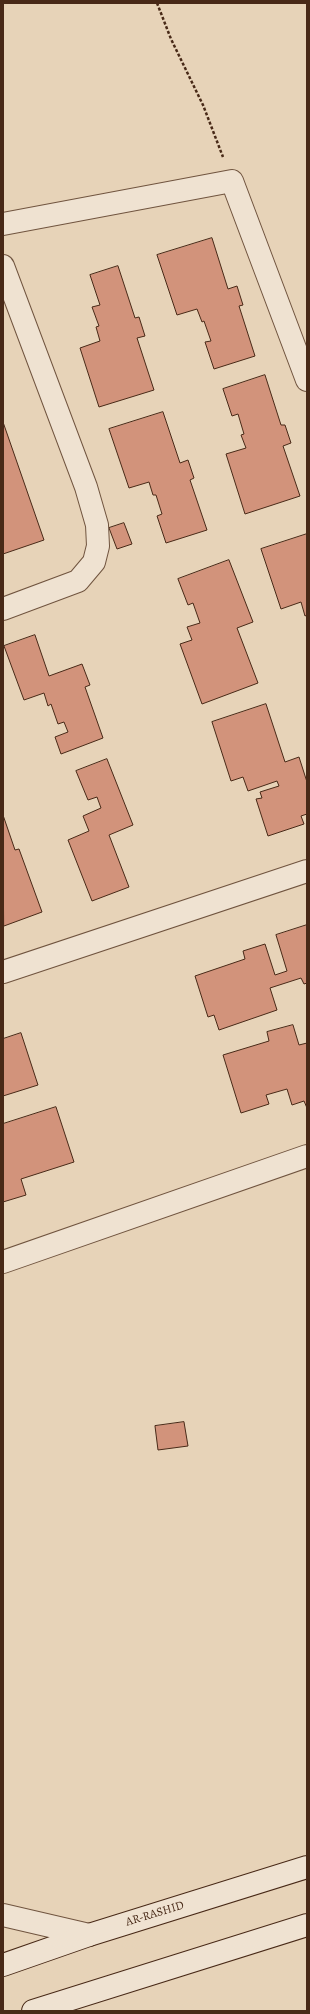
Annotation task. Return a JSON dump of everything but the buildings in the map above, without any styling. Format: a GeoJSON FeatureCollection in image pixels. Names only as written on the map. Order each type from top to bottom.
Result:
{"type":"FeatureCollection","features":[{"type":"Feature","properties":{"kind":"street"},"geometry":{"type":"LineString","coordinates":[[3,224],[232,181],[307,380]]}},
{"type":"Feature","properties":{"kind":"street"},"geometry":{"type":"LineString","coordinates":[[3,266],[86,487],[97,525],[98,546],[94,562],[78,581],[3,609]]}},
{"type":"Feature","properties":{"kind":"street"},"geometry":{"type":"LineString","coordinates":[[3,972],[307,871]]}},
{"type":"Feature","properties":{"kind":"street"},"geometry":{"type":"LineString","coordinates":[[3,1262],[307,1156]]}},
{"type":"Feature","properties":{"kind":"street","name":"AR-RASHID"},"geometry":{"type":"LineString","coordinates":[[3,1965],[89,1935],[307,1867]]}},
{"type":"Feature","properties":{"kind":"street"},"geometry":{"type":"LineString","coordinates":[[3,1915],[89,1935]]}},
{"type":"Feature","properties":{"kind":"street"},"geometry":{"type":"LineString","coordinates":[[33,2011],[307,1925]]}},
{"type":"Feature","properties":{"kind":"path"},"geometry":{"type":"LineString","coordinates":[[158,3],[171,39],[203,105],[232,181]]}}]}
